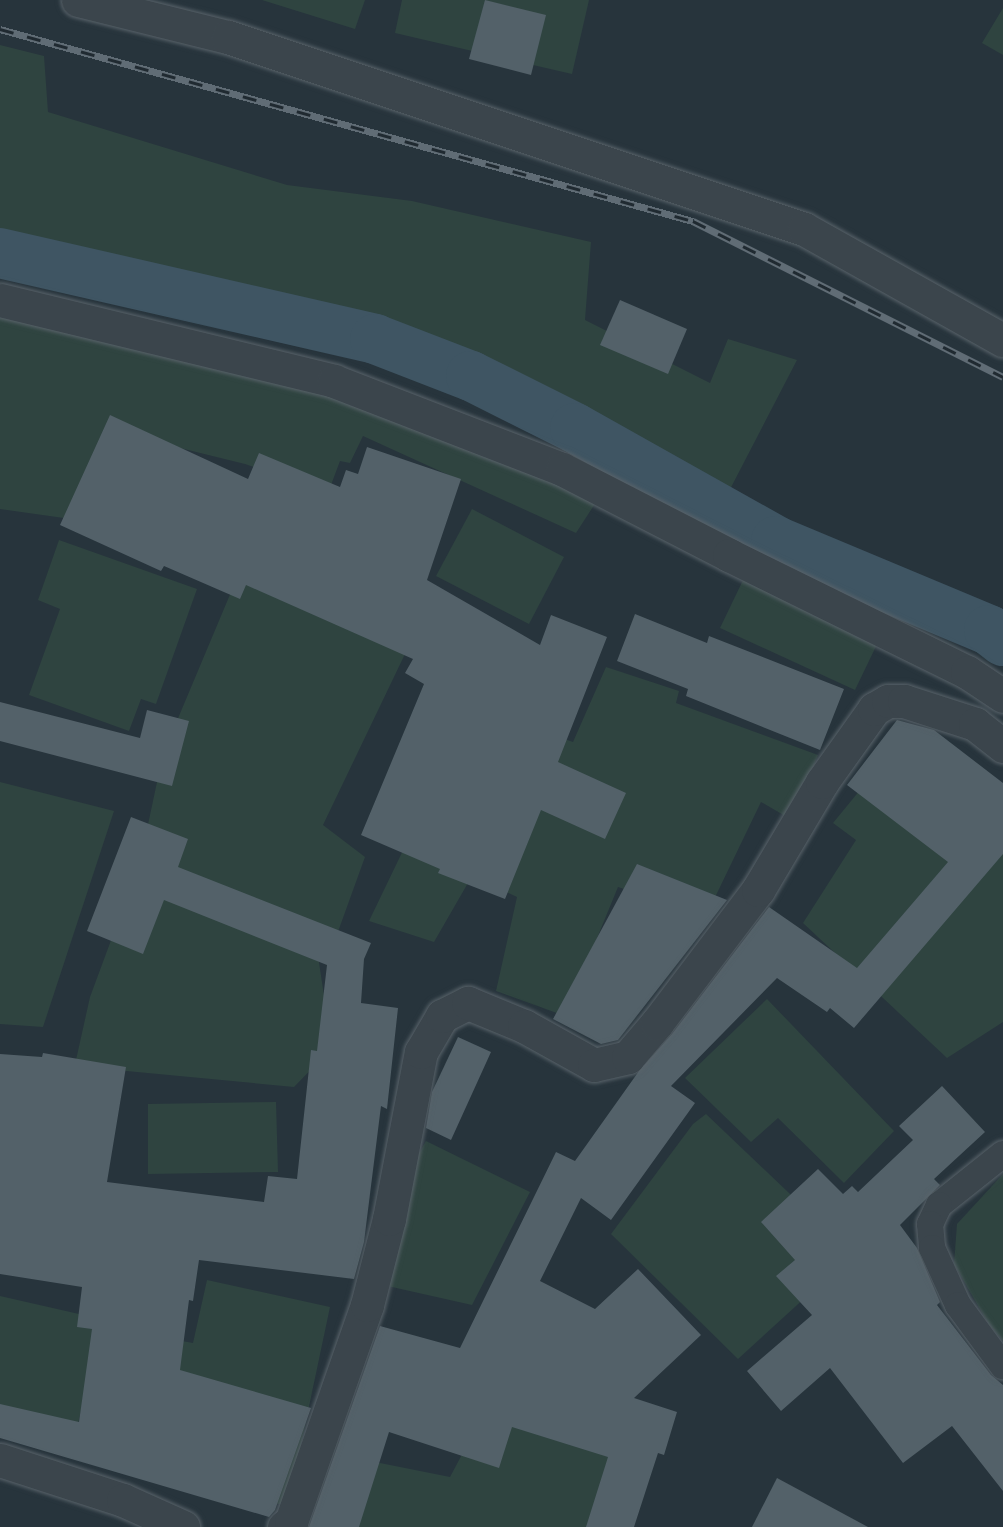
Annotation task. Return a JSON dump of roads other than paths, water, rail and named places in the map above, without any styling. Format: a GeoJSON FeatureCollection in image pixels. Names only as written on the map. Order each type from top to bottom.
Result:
{"type":"FeatureCollection","features":[{"type":"Feature","properties":{"kind":"street"},"geometry":{"type":"LineString","coordinates":[[78,0],[228,37],[804,229],[1003,340]]}},
{"type":"Feature","properties":{"kind":"street"},"geometry":{"type":"LineString","coordinates":[[0,300],[334,381],[562,469],[729,555],[968,672],[1003,696]]}},
{"type":"Feature","properties":{"kind":"street"},"geometry":{"type":"LineString","coordinates":[[284,1527],[291,1522],[367,1305],[388,1219],[421,1052],[442,1016],[468,1003],[524,1026],[594,1065],[628,1057],[657,1023],[758,890],[822,782],[874,708],[888,701],[904,700],[975,724],[1003,746]]}},
{"type":"Feature","properties":{"kind":"street"},"geometry":{"type":"LineString","coordinates":[[0,1460],[123,1500],[183,1527]]}},
{"type":"Feature","properties":{"kind":"lane"},"geometry":{"type":"LineString","coordinates":[[1003,1154],[939,1205],[930,1224],[930,1232],[932,1248],[958,1305],[1003,1366]]}},
{"type":"Feature","properties":{"kind":"waterway"},"geometry":{"type":"LineString","coordinates":[[0,253],[375,339],[471,376],[575,428],[776,541],[989,630],[1003,641]]}},
{"type":"Feature","properties":{"kind":"railway"},"geometry":{"type":"LineString","coordinates":[[0,29],[693,221],[1003,377]]}}]}
